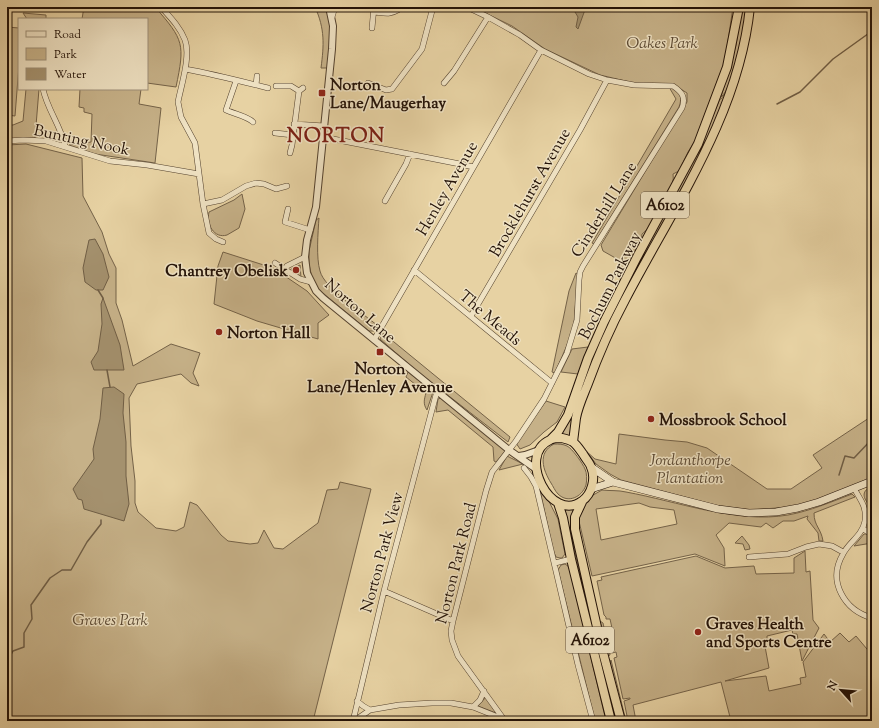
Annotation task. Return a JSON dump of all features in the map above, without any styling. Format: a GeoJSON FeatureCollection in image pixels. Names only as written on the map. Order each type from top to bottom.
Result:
{"type":"FeatureCollection","features":[{"type":"Feature","properties":{"kind":"highway","name":"Bochum Parkway"},"geometry":{"type":"LineString","coordinates":[[551,439],[558,432],[568,414],[588,358],[604,322],[637,256],[698,144],[727,67],[739,7]]}},
{"type":"Feature","properties":{"kind":"highway","name":"Bochum Parkway"},"geometry":{"type":"LineString","coordinates":[[573,442],[576,417],[599,354],[647,258],[710,144],[729,99],[741,61],[748,29],[750,7]]}},
{"type":"Feature","properties":{"kind":"highway"},"geometry":{"type":"LineString","coordinates":[[562,438],[573,442],[591,467],[593,483],[587,496],[582,502],[572,505],[558,503],[550,498],[540,481],[536,469],[536,455],[544,443],[551,439],[562,438]]}},
{"type":"Feature","properties":{"kind":"highway","name":"A6102"},"geometry":{"type":"LineString","coordinates":[[582,502],[575,518],[575,529],[620,721]]}},
{"type":"Feature","properties":{"kind":"highway","name":"A6102"},"geometry":{"type":"LineString","coordinates":[[558,503],[563,518],[571,559],[611,721]]}},
{"type":"Feature","properties":{"kind":"main road"},"geometry":{"type":"LineString","coordinates":[[591,467],[613,482],[718,509],[750,513],[776,512],[798,508],[819,502],[872,481]]}},
{"type":"Feature","properties":{"kind":"main road"},"geometry":{"type":"LineString","coordinates":[[591,489],[613,482]]}},
{"type":"Feature","properties":{"kind":"street"},"geometry":{"type":"LineString","coordinates":[[161,7],[176,25],[185,41],[187,59],[178,102],[178,109],[195,143],[203,204],[209,233],[216,239],[223,242]]}},
{"type":"Feature","properties":{"kind":"street","name":"Norton Lane"},"geometry":{"type":"LineString","coordinates":[[329,7],[332,17],[332,49],[324,137],[316,206],[305,257],[306,273],[310,282],[323,298],[509,450],[536,469]]}},
{"type":"Feature","properties":{"kind":"street"},"geometry":{"type":"LineString","coordinates":[[332,17],[335,7]]}},
{"type":"Feature","properties":{"kind":"street"},"geometry":{"type":"LineString","coordinates":[[368,83],[386,90],[392,89],[422,49],[433,7]]}},
{"type":"Feature","properties":{"kind":"street"},"geometry":{"type":"LineString","coordinates":[[467,7],[520,35],[541,50],[589,74],[607,80]]}},
{"type":"Feature","properties":{"kind":"street"},"geometry":{"type":"LineString","coordinates":[[372,28],[374,9],[388,14],[393,14],[398,10]]}},
{"type":"Feature","properties":{"kind":"street"},"geometry":{"type":"LineString","coordinates":[[444,83],[454,71],[488,17]]}},
{"type":"Feature","properties":{"kind":"street","name":"Henley Avenue"},"geometry":{"type":"LineString","coordinates":[[374,340],[541,50]]}},
{"type":"Feature","properties":{"kind":"street"},"geometry":{"type":"LineString","coordinates":[[184,69],[217,75],[268,88]]}},
{"type":"Feature","properties":{"kind":"street"},"geometry":{"type":"LineString","coordinates":[[256,85],[257,76]]}},
{"type":"Feature","properties":{"kind":"street","name":"Cinderhill Lane"},"geometry":{"type":"LineString","coordinates":[[509,450],[540,405],[567,353],[576,328],[580,272],[682,108],[684,102],[683,94],[673,86],[634,85],[607,80]]}},
{"type":"Feature","properties":{"kind":"street","name":"Brocklehurst Avenue"},"geometry":{"type":"LineString","coordinates":[[471,316],[580,130],[607,80]]}},
{"type":"Feature","properties":{"kind":"street"},"geometry":{"type":"LineString","coordinates":[[236,81],[226,110],[248,117],[253,122]]}},
{"type":"Feature","properties":{"kind":"street"},"geometry":{"type":"LineString","coordinates":[[276,86],[291,86],[301,89],[290,153]]}},
{"type":"Feature","properties":{"kind":"street"},"geometry":{"type":"LineString","coordinates":[[43,90],[62,133],[65,146]]}},
{"type":"Feature","properties":{"kind":"street"},"geometry":{"type":"LineString","coordinates":[[294,124],[324,126]]}},
{"type":"Feature","properties":{"kind":"street"},"geometry":{"type":"LineString","coordinates":[[275,132],[293,134]]}},
{"type":"Feature","properties":{"kind":"street"},"geometry":{"type":"LineString","coordinates":[[324,137],[473,167]]}},
{"type":"Feature","properties":{"kind":"street","name":"Bunting Nook"},"geometry":{"type":"LineString","coordinates":[[7,141],[46,141],[110,161],[147,165],[199,174]]}},
{"type":"Feature","properties":{"kind":"street"},"geometry":{"type":"LineString","coordinates":[[384,201],[406,164],[410,154]]}},
{"type":"Feature","properties":{"kind":"street"},"geometry":{"type":"LineString","coordinates":[[203,204],[222,200],[246,186],[260,182],[276,189],[287,186]]}},
{"type":"Feature","properties":{"kind":"street"},"geometry":{"type":"LineString","coordinates":[[288,209],[285,222],[310,230]]}},
{"type":"Feature","properties":{"kind":"street"},"geometry":{"type":"LineString","coordinates":[[285,269],[305,257]]}},
{"type":"Feature","properties":{"kind":"street"},"geometry":{"type":"LineString","coordinates":[[275,263],[300,279],[310,282]]}},
{"type":"Feature","properties":{"kind":"street","name":"The Meads"},"geometry":{"type":"LineString","coordinates":[[414,270],[552,383]]}},
{"type":"Feature","properties":{"kind":"street","name":"Norton Park View"},"geometry":{"type":"LineString","coordinates":[[353,721],[384,591],[437,391]]}},
{"type":"Feature","properties":{"kind":"street","name":"Norton Park Road"},"geometry":{"type":"LineString","coordinates":[[504,720],[458,656],[454,648],[451,635],[453,621],[490,478],[497,465],[509,450]]}},
{"type":"Feature","properties":{"kind":"street"},"geometry":{"type":"LineString","coordinates":[[519,456],[530,454],[539,450]]}},
{"type":"Feature","properties":{"kind":"street"},"geometry":{"type":"LineString","coordinates":[[524,468],[536,486],[578,665],[593,721]]}},
{"type":"Feature","properties":{"kind":"street"},"geometry":{"type":"LineString","coordinates":[[854,488],[857,495],[863,502],[865,516],[859,535],[843,552],[836,572],[840,593],[850,606],[857,612],[872,618]]}},
{"type":"Feature","properties":{"kind":"street"},"geometry":{"type":"LineString","coordinates":[[862,529],[872,534]]}},
{"type":"Feature","properties":{"kind":"street"},"geometry":{"type":"LineString","coordinates":[[749,557],[788,554],[819,544],[832,546],[843,552]]}},
{"type":"Feature","properties":{"kind":"street"},"geometry":{"type":"LineString","coordinates":[[555,563],[571,559]]}},
{"type":"Feature","properties":{"kind":"street"},"geometry":{"type":"LineString","coordinates":[[384,591],[453,621]]}},
{"type":"Feature","properties":{"kind":"street"},"geometry":{"type":"LineString","coordinates":[[473,707],[480,700],[484,691]]}},
{"type":"Feature","properties":{"kind":"street"},"geometry":{"type":"LineString","coordinates":[[358,701],[370,710]]}},
{"type":"Feature","properties":{"kind":"street"},"geometry":{"type":"LineString","coordinates":[[353,721],[370,710],[398,704],[432,703],[451,703],[473,707],[504,720]]}},
{"type":"Feature","properties":{"kind":"green space"},"geometry":{"type":"Polygon","coordinates":[[[84,7],[155,7],[172,27],[180,43],[181,61],[176,87],[148,83],[148,18],[82,18],[84,7]]]}},
{"type":"Feature","properties":{"kind":"green space"},"geometry":{"type":"Polygon","coordinates":[[[315,7],[326,7],[327,9],[331,31],[328,68],[321,68],[323,37],[321,23],[315,7]]]}},
{"type":"Feature","properties":{"kind":"green space","name":"Oakes Park"},"geometry":{"type":"Polygon","coordinates":[[[473,7],[733,7],[725,61],[695,141],[679,171],[673,174],[673,183],[664,199],[658,205],[657,213],[651,225],[642,234],[641,242],[621,281],[617,270],[619,260],[603,251],[601,245],[687,102],[687,93],[676,86],[634,83],[600,75],[545,49],[512,26],[473,7]]]}},
{"type":"Feature","properties":{"kind":"green space"},"geometry":{"type":"Polygon","coordinates":[[[742,7],[748,7],[738,55],[726,91],[721,97],[736,45],[742,7]]]}},
{"type":"Feature","properties":{"kind":"green space"},"geometry":{"type":"Polygon","coordinates":[[[23,13],[46,15],[46,18],[26,18],[23,13]]]}},
{"type":"Feature","properties":{"kind":"green space"},"geometry":{"type":"Polygon","coordinates":[[[7,27],[18,28],[18,78],[15,116],[7,115],[7,27]]]}},
{"type":"Feature","properties":{"kind":"green space"},"geometry":{"type":"Polygon","coordinates":[[[669,87],[676,90],[680,94],[681,100],[679,107],[594,244],[592,243],[676,99],[669,87]]]}},
{"type":"Feature","properties":{"kind":"green space"},"geometry":{"type":"Polygon","coordinates":[[[728,89],[713,130],[598,352],[594,353],[609,319],[704,136],[720,99],[728,89]]]}},
{"type":"Feature","properties":{"kind":"green space"},"geometry":{"type":"Polygon","coordinates":[[[26,90],[39,90],[35,138],[7,139],[7,125],[13,125],[23,121],[26,90]]]}},
{"type":"Feature","properties":{"kind":"green space"},"geometry":{"type":"Polygon","coordinates":[[[80,90],[141,90],[139,104],[161,108],[155,163],[95,154],[69,145],[91,142],[92,114],[84,112],[84,108],[79,107],[80,90]]]}},
{"type":"Feature","properties":{"kind":"green space","name":"Graves Park"},"geometry":{"type":"Polygon","coordinates":[[[26,144],[82,158],[83,196],[102,232],[109,254],[116,268],[116,303],[122,320],[133,366],[171,344],[200,353],[193,373],[199,386],[191,383],[181,374],[137,384],[129,398],[131,446],[135,481],[135,503],[138,512],[156,528],[176,531],[184,527],[190,502],[197,505],[221,535],[228,541],[250,544],[258,543],[264,530],[274,548],[283,549],[318,523],[327,490],[338,489],[340,482],[371,489],[313,721],[7,721],[7,145],[26,144]]]}},
{"type":"Feature","properties":{"kind":"green space"},"geometry":{"type":"Polygon","coordinates":[[[242,194],[245,209],[239,228],[227,235],[218,235],[210,226],[208,217],[209,212],[234,200],[242,194]]]}},
{"type":"Feature","properties":{"kind":"green space"},"geometry":{"type":"Polygon","coordinates":[[[319,218],[318,259],[323,278],[336,293],[378,326],[374,331],[369,331],[318,289],[312,278],[309,264],[309,251],[316,220],[319,218]]]}},
{"type":"Feature","properties":{"kind":"green space"},"geometry":{"type":"Polygon","coordinates":[[[223,252],[273,268],[307,291],[329,315],[318,323],[318,339],[257,321],[214,304],[218,266],[223,252]]]}},
{"type":"Feature","properties":{"kind":"green space"},"geometry":{"type":"Polygon","coordinates":[[[300,265],[301,277],[293,273],[291,269],[300,265]]]}},
{"type":"Feature","properties":{"kind":"green space"},"geometry":{"type":"Polygon","coordinates":[[[576,273],[578,274],[574,323],[570,338],[555,373],[552,372],[569,291],[576,273]]]}},
{"type":"Feature","properties":{"kind":"green space"},"geometry":{"type":"Polygon","coordinates":[[[383,333],[510,437],[508,442],[418,372],[380,339],[383,333]]]}},
{"type":"Feature","properties":{"kind":"green space"},"geometry":{"type":"Polygon","coordinates":[[[588,347],[578,374],[561,372],[572,349],[588,347]]]}},
{"type":"Feature","properties":{"kind":"green space"},"geometry":{"type":"Polygon","coordinates":[[[408,372],[433,392],[427,410],[424,402],[426,393],[406,377],[408,372]]]}},
{"type":"Feature","properties":{"kind":"green space"},"geometry":{"type":"Polygon","coordinates":[[[441,398],[506,450],[496,462],[494,461],[493,447],[448,410],[436,412],[438,399],[441,398]]]}},
{"type":"Feature","properties":{"kind":"green space"},"geometry":{"type":"Polygon","coordinates":[[[546,401],[565,407],[557,422],[530,445],[520,449],[516,443],[546,401]]]}},
{"type":"Feature","properties":{"kind":"green space"},"geometry":{"type":"Polygon","coordinates":[[[574,413],[569,438],[559,435],[574,413]]]}},
{"type":"Feature","properties":{"kind":"green space","name":"Jordanthorpe Plantation"},"geometry":{"type":"Polygon","coordinates":[[[872,416],[872,479],[810,503],[789,507],[751,510],[719,506],[621,480],[596,464],[586,451],[595,459],[616,464],[619,434],[687,442],[707,448],[767,489],[791,489],[822,468],[813,455],[872,416]]]}},
{"type":"Feature","properties":{"kind":"green space"},"geometry":{"type":"Polygon","coordinates":[[[554,444],[562,444],[569,447],[580,460],[586,471],[586,485],[581,493],[574,498],[570,499],[562,497],[558,494],[546,473],[543,457],[545,452],[554,444]]]}},
{"type":"Feature","properties":{"kind":"green space"},"geometry":{"type":"Polygon","coordinates":[[[507,456],[523,464],[499,470],[507,456]]]}},
{"type":"Feature","properties":{"kind":"green space"},"geometry":{"type":"Polygon","coordinates":[[[872,486],[869,505],[864,494],[866,490],[872,486]]]}},
{"type":"Feature","properties":{"kind":"green space"},"geometry":{"type":"Polygon","coordinates":[[[540,490],[543,490],[558,519],[565,554],[562,558],[556,557],[553,550],[540,490]]]}},
{"type":"Feature","properties":{"kind":"green space"},"geometry":{"type":"Polygon","coordinates":[[[602,490],[620,491],[728,514],[768,517],[788,515],[804,511],[852,494],[855,497],[814,513],[815,521],[823,541],[819,541],[818,533],[807,519],[808,516],[794,521],[783,521],[773,528],[766,523],[761,527],[729,523],[716,535],[724,548],[725,566],[695,554],[592,576],[578,517],[581,508],[588,498],[602,490]],[[639,503],[596,509],[601,540],[677,524],[674,510],[650,507],[639,503]]]}},
{"type":"Feature","properties":{"kind":"green space"},"geometry":{"type":"Polygon","coordinates":[[[574,509],[571,525],[618,721],[614,721],[565,510],[574,509]]]}},
{"type":"Feature","properties":{"kind":"green space"},"geometry":{"type":"Polygon","coordinates":[[[864,534],[872,536],[872,543],[854,546],[864,534]]]}},
{"type":"Feature","properties":{"kind":"green space"},"geometry":{"type":"Polygon","coordinates":[[[742,536],[749,545],[750,549],[745,550],[743,544],[735,543],[742,536]]]}},
{"type":"Feature","properties":{"kind":"green space","name":"Graves Health and Sports Centre"},"geometry":{"type":"Polygon","coordinates":[[[805,551],[806,572],[810,571],[813,620],[819,628],[802,661],[797,634],[793,634],[792,630],[767,636],[767,640],[764,641],[769,668],[725,681],[766,676],[769,691],[801,684],[800,678],[806,677],[803,662],[824,634],[830,642],[840,633],[849,642],[856,636],[872,655],[872,683],[867,687],[872,692],[872,721],[731,721],[721,682],[633,705],[636,721],[628,721],[624,701],[630,698],[623,699],[614,658],[617,657],[616,652],[612,653],[607,630],[612,628],[610,619],[606,619],[604,615],[597,581],[602,580],[601,577],[696,556],[725,568],[754,566],[756,574],[794,573],[794,558],[805,551]]]}},
{"type":"Feature","properties":{"kind":"green space"},"geometry":{"type":"Polygon","coordinates":[[[565,564],[568,566],[571,573],[606,721],[595,721],[558,570],[561,565],[565,564]]]}},
{"type":"Feature","properties":{"kind":"green space"},"geometry":{"type":"Polygon","coordinates":[[[600,621],[603,623],[610,655],[608,656],[600,621]]]}},
{"type":"Feature","properties":{"kind":"green space"},"geometry":{"type":"Polygon","coordinates":[[[611,660],[626,721],[624,721],[609,665],[611,660]]]}},
{"type":"Feature","properties":{"kind":"green space"},"geometry":{"type":"Polygon","coordinates":[[[486,697],[496,713],[478,706],[486,697]]]}},
{"type":"Feature","properties":{"kind":"water"},"geometry":{"type":"Polygon","coordinates":[[[572,7],[586,7],[578,29],[576,27],[578,17],[572,7]]]}},
{"type":"Feature","properties":{"kind":"water"},"geometry":{"type":"Polygon","coordinates":[[[95,239],[103,254],[109,277],[103,290],[96,290],[85,282],[83,268],[89,240],[95,239]]]}},
{"type":"Feature","properties":{"kind":"water"},"geometry":{"type":"Polygon","coordinates":[[[103,298],[120,345],[124,370],[94,370],[91,362],[98,351],[102,324],[101,304],[103,298]]]}},
{"type":"Feature","properties":{"kind":"water"},"geometry":{"type":"Polygon","coordinates":[[[114,387],[124,394],[123,413],[129,504],[124,521],[84,509],[82,500],[78,499],[73,489],[94,459],[93,449],[100,419],[103,388],[114,387]]]}},
{"type":"Feature","properties":{"kind":"waterway"},"geometry":{"type":"LineString","coordinates":[[777,104],[800,92],[833,59],[872,31]]}},
{"type":"Feature","properties":{"kind":"waterway"},"geometry":{"type":"LineString","coordinates":[[98,290],[103,298]]}},
{"type":"Feature","properties":{"kind":"waterway"},"geometry":{"type":"LineString","coordinates":[[107,370],[110,387]]}},
{"type":"Feature","properties":{"kind":"waterway"},"geometry":{"type":"LineString","coordinates":[[839,475],[845,456],[854,458],[872,439]]}},
{"type":"Feature","properties":{"kind":"waterway"},"geometry":{"type":"LineString","coordinates":[[7,662],[13,651],[24,647],[24,633],[32,619],[31,605],[50,578],[62,570],[71,570],[87,542],[101,524],[101,520]]}},
{"type":"Feature","properties":{"kind":"place","name":"Norton Lane/Maugerhay"},"geometry":{"type":"Point","coordinates":[322,93]}},
{"type":"Feature","properties":{"kind":"place","name":"Chantrey Obelisk"},"geometry":{"type":"Point","coordinates":[296,270]}},
{"type":"Feature","properties":{"kind":"place","name":"Norton Hall"},"geometry":{"type":"Point","coordinates":[219,332]}},
{"type":"Feature","properties":{"kind":"place","name":"Norton Lane/Henley Avenue"},"geometry":{"type":"Point","coordinates":[380,352]}},
{"type":"Feature","properties":{"kind":"place","name":"Mossbrook School"},"geometry":{"type":"Point","coordinates":[651,419]}},
{"type":"Feature","properties":{"kind":"place","name":"Graves Health and Sports Centre"},"geometry":{"type":"Point","coordinates":[698,632]}},
{"type":"Feature","properties":{"kind":"district","name":"NORTON"},"geometry":{"type":"Point","coordinates":[336,135]}}]}
